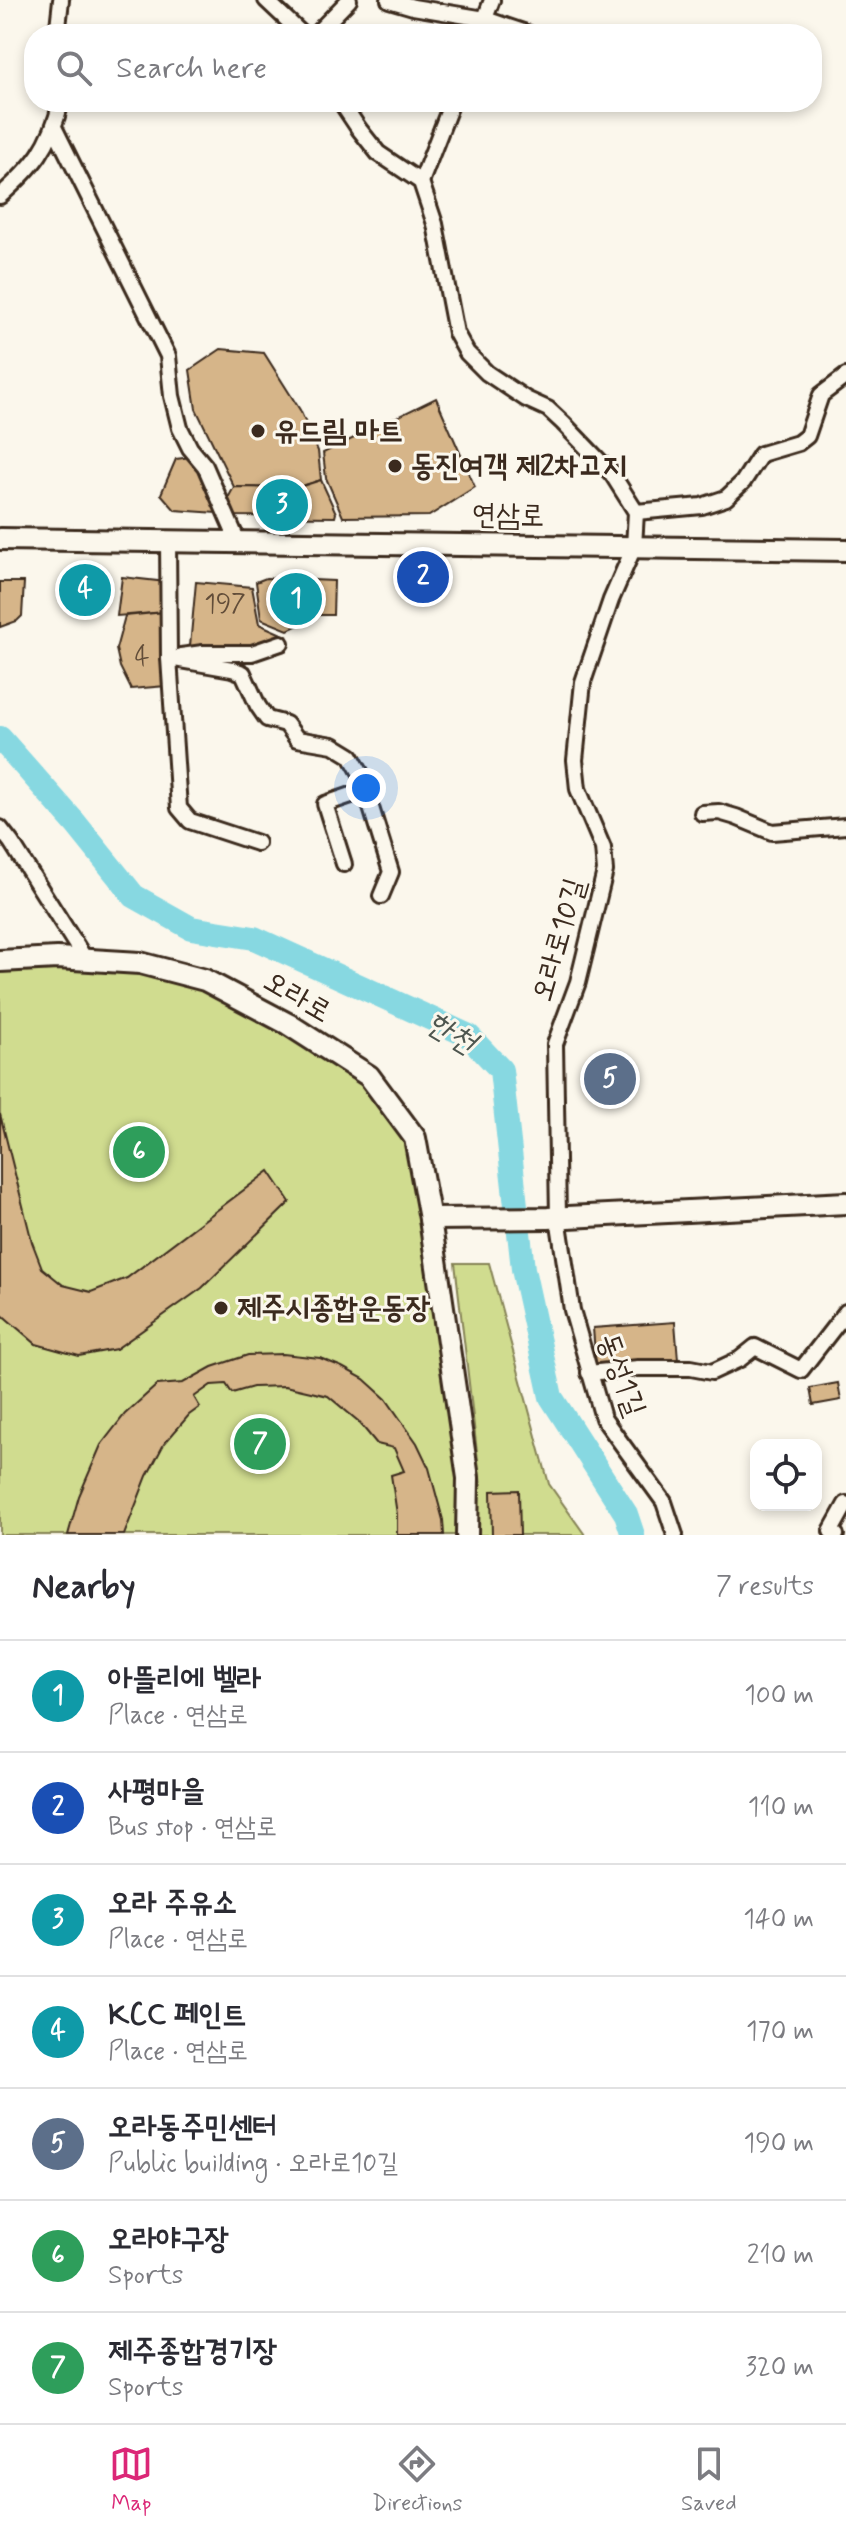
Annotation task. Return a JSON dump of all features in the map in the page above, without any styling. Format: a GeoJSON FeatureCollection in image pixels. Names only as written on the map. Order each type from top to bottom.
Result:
{"type":"FeatureCollection","features":[{"type":"Feature","properties":{"kind":"main road","name":"연삼로"},"geometry":{"type":"LineString","coordinates":[[0,539],[846,550]]}},
{"type":"Feature","properties":{"kind":"main road","name":"오라로"},"geometry":{"type":"LineString","coordinates":[[0,961],[57,958],[140,963],[205,980],[288,1024],[369,1076],[415,1138],[468,1478],[467,1535]]}},
{"type":"Feature","properties":{"kind":"main road"},"geometry":{"type":"LineString","coordinates":[[430,1219],[553,1217],[846,1203]]}},
{"type":"Feature","properties":{"kind":"street"},"geometry":{"type":"LineString","coordinates":[[60,24],[61,0]]}},
{"type":"Feature","properties":{"kind":"street"},"geometry":{"type":"LineString","coordinates":[[266,0],[291,24]]}},
{"type":"Feature","properties":{"kind":"street"},"geometry":{"type":"LineString","coordinates":[[326,24],[349,0]]}},
{"type":"Feature","properties":{"kind":"street"},"geometry":{"type":"LineString","coordinates":[[389,0],[500,24]]}},
{"type":"Feature","properties":{"kind":"street"},"geometry":{"type":"LineString","coordinates":[[483,24],[492,0]]}},
{"type":"Feature","properties":{"kind":"street"},"geometry":{"type":"LineString","coordinates":[[0,196],[21,178],[43,151],[55,129],[59,112]]}},
{"type":"Feature","properties":{"kind":"street"},"geometry":{"type":"LineString","coordinates":[[348,112],[378,153],[421,182],[435,224],[456,333],[467,353],[487,373],[526,399],[548,409],[612,474],[636,512],[634,547]]}},
{"type":"Feature","properties":{"kind":"street"},"geometry":{"type":"LineString","coordinates":[[421,182],[448,112]]}},
{"type":"Feature","properties":{"kind":"street"},"geometry":{"type":"LineString","coordinates":[[55,129],[168,356],[172,396],[180,428],[190,448],[205,466],[238,542]]}},
{"type":"Feature","properties":{"kind":"street"},"geometry":{"type":"LineString","coordinates":[[636,512],[702,506],[726,498],[743,482],[761,454],[798,443],[807,436],[821,395],[846,376]]}},
{"type":"Feature","properties":{"kind":"street"},"geometry":{"type":"LineString","coordinates":[[168,541],[169,658],[179,808],[190,821],[257,843]]}},
{"type":"Feature","properties":{"kind":"street","name":"오라로10길"},"geometry":{"type":"LineString","coordinates":[[553,1217],[555,1044],[578,982],[605,871],[603,848],[578,789],[575,760],[583,682],[611,600],[634,547]]}},
{"type":"Feature","properties":{"kind":"street"},"geometry":{"type":"LineString","coordinates":[[169,658],[203,653],[252,653],[281,643]]}},
{"type":"Feature","properties":{"kind":"street"},"geometry":{"type":"LineString","coordinates":[[169,658],[243,673],[267,719],[286,724],[297,739],[333,745],[351,756],[360,772],[391,872],[381,896]]}},
{"type":"Feature","properties":{"kind":"street"},"geometry":{"type":"LineString","coordinates":[[344,864],[325,804],[366,790]]}},
{"type":"Feature","properties":{"kind":"street"},"geometry":{"type":"LineString","coordinates":[[702,813],[728,814],[772,832],[846,826]]}},
{"type":"Feature","properties":{"kind":"street"},"geometry":{"type":"LineString","coordinates":[[0,828],[85,959]]}},
{"type":"Feature","properties":{"kind":"street","name":"동성1길"},"geometry":{"type":"LineString","coordinates":[[553,1217],[572,1310],[603,1418],[664,1502],[675,1535]]}},
{"type":"Feature","properties":{"kind":"street"},"geometry":{"type":"LineString","coordinates":[[589,1373],[638,1368],[691,1368],[712,1372],[740,1359],[755,1347],[801,1370],[846,1312]]}},
{"type":"Feature","properties":{"kind":"street"},"geometry":{"type":"LineString","coordinates":[[836,1535],[831,1531],[846,1504]]}},
{"type":"Feature","properties":{"kind":"green space","name":"제주시종합운동장"},"geometry":{"type":"Polygon","coordinates":[[[69,958],[205,980],[369,1076],[415,1138],[468,1478],[481,1486],[455,1263],[489,1263],[549,1484],[585,1535],[0,1535],[0,962],[69,958]]]}},
{"type":"Feature","properties":{"kind":"building","name":"유드림 마트"},"geometry":{"type":"Polygon","coordinates":[[[221,349],[264,353],[300,410],[318,451],[321,480],[296,488],[234,487],[196,409],[190,370],[221,349]]]}},
{"type":"Feature","properties":{"kind":"building","name":"동진여객 제2차고지"},"geometry":{"type":"Polygon","coordinates":[[[436,398],[475,487],[429,516],[343,517],[326,478],[323,453],[436,398]]]}},
{"type":"Feature","properties":{"kind":"building"},"geometry":{"type":"Polygon","coordinates":[[[191,457],[206,478],[220,507],[217,513],[175,510],[161,494],[176,459],[191,457]]]}},
{"type":"Feature","properties":{"kind":"building"},"geometry":{"type":"Polygon","coordinates":[[[321,480],[335,517],[234,516],[228,498],[234,487],[296,488],[321,480]]]}},
{"type":"Feature","properties":{"kind":"building"},"geometry":{"type":"Polygon","coordinates":[[[122,577],[166,582],[165,612],[117,616],[122,577]]]}},
{"type":"Feature","properties":{"kind":"building"},"geometry":{"type":"Polygon","coordinates":[[[66,578],[103,578],[104,606],[73,612],[67,603],[66,578]]]}},
{"type":"Feature","properties":{"kind":"building"},"geometry":{"type":"Polygon","coordinates":[[[266,578],[334,581],[333,615],[319,615],[288,630],[261,619],[256,582],[266,578]]]}},
{"type":"Feature","properties":{"kind":"building"},"geometry":{"type":"Polygon","coordinates":[[[0,582],[24,582],[22,616],[0,627],[0,582]]]}},
{"type":"Feature","properties":{"kind":"building"},"geometry":{"type":"Polygon","coordinates":[[[196,582],[252,587],[259,624],[286,636],[253,649],[190,646],[196,582]]]}},
{"type":"Feature","properties":{"kind":"building"},"geometry":{"type":"Polygon","coordinates":[[[165,612],[166,686],[131,689],[120,667],[116,649],[125,616],[165,612]]]}},
{"type":"Feature","properties":{"kind":"building"},"geometry":{"type":"Polygon","coordinates":[[[0,1114],[32,1242],[42,1268],[63,1285],[91,1292],[127,1278],[269,1171],[290,1202],[202,1288],[116,1349],[79,1356],[36,1344],[0,1313],[0,1114]]]}},
{"type":"Feature","properties":{"kind":"building"},"geometry":{"type":"Polygon","coordinates":[[[675,1322],[678,1360],[596,1367],[593,1328],[675,1322]]]}},
{"type":"Feature","properties":{"kind":"building"},"geometry":{"type":"Polygon","coordinates":[[[283,1354],[320,1358],[342,1367],[364,1379],[386,1399],[417,1443],[429,1468],[444,1535],[397,1535],[391,1475],[404,1471],[394,1448],[377,1444],[358,1421],[328,1396],[285,1386],[253,1387],[232,1393],[226,1384],[211,1385],[194,1397],[200,1407],[164,1444],[147,1476],[124,1535],[68,1535],[79,1496],[101,1445],[125,1414],[157,1385],[183,1383],[212,1367],[248,1355],[283,1354]]]}},
{"type":"Feature","properties":{"kind":"building"},"geometry":{"type":"Polygon","coordinates":[[[838,1383],[841,1400],[813,1405],[810,1388],[838,1383]]]}},
{"type":"Feature","properties":{"kind":"building"},"geometry":{"type":"Polygon","coordinates":[[[519,1490],[520,1535],[492,1535],[491,1491],[519,1490]]]}},
{"type":"Feature","properties":{"kind":"waterway","name":"한천"},"geometry":{"type":"LineString","coordinates":[[0,738],[134,896],[191,928],[254,938],[469,1036],[501,1070],[523,1269],[551,1397],[626,1514],[633,1535]]}},
{"type":"Feature","properties":{"kind":"place","name":"유드림 마트"},"geometry":{"type":"Point","coordinates":[258,431]}},
{"type":"Feature","properties":{"kind":"place","name":"동진여객 제2차고지"},"geometry":{"type":"Point","coordinates":[395,466]}},
{"type":"Feature","properties":{"kind":"place","name":"오라 주유소"},"geometry":{"type":"Point","coordinates":[282,505]}},
{"type":"Feature","properties":{"kind":"place","name":"사평마을"},"geometry":{"type":"Point","coordinates":[423,577]}},
{"type":"Feature","properties":{"kind":"place","name":"KCC 페인트"},"geometry":{"type":"Point","coordinates":[85,590]}},
{"type":"Feature","properties":{"kind":"place","name":"아뜰리에 벨라"},"geometry":{"type":"Point","coordinates":[296,599]}},
{"type":"Feature","properties":{"kind":"place","name":"오라동주민센터"},"geometry":{"type":"Point","coordinates":[610,1079]}},
{"type":"Feature","properties":{"kind":"place","name":"오라야구장"},"geometry":{"type":"Point","coordinates":[139,1152]}},
{"type":"Feature","properties":{"kind":"place","name":"제주시종합운동장"},"geometry":{"type":"Point","coordinates":[221,1308]}},
{"type":"Feature","properties":{"kind":"place","name":"제주종합경기장"},"geometry":{"type":"Point","coordinates":[260,1444]}}]}
